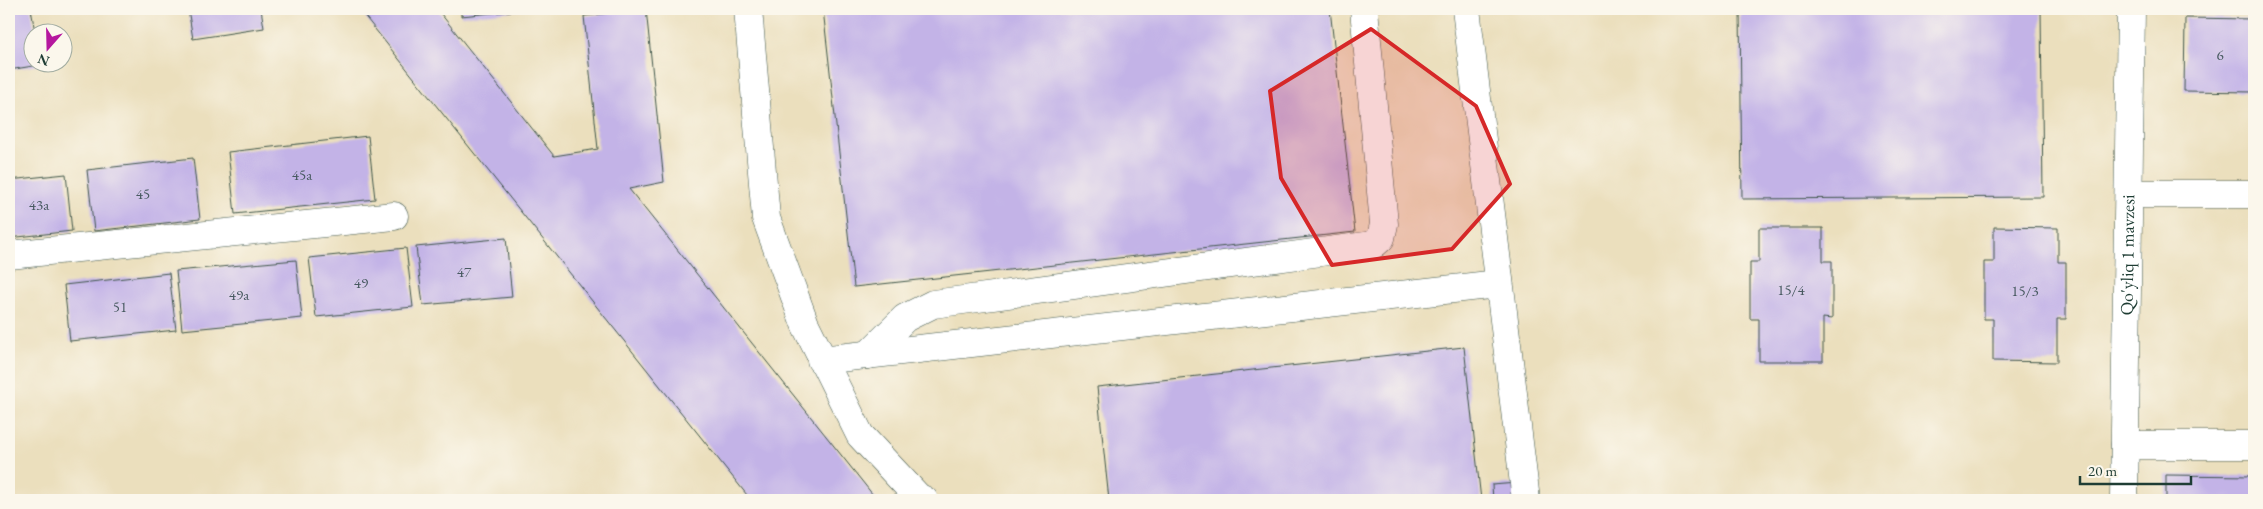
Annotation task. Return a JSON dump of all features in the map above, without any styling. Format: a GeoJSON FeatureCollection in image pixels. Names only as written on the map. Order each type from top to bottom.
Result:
{"type":"FeatureCollection","features":[{"type":"Feature","properties":{"kind":"street"},"geometry":{"type":"LineString","coordinates":[[748,9],[766,218],[805,324],[821,360],[860,435],[924,500]]}},
{"type":"Feature","properties":{"kind":"street"},"geometry":{"type":"LineString","coordinates":[[868,354],[904,318],[933,304],[1373,245],[1381,238],[1384,224],[1364,9]]}},
{"type":"Feature","properties":{"kind":"street"},"geometry":{"type":"LineString","coordinates":[[1466,9],[1498,284],[1526,500]]}},
{"type":"Feature","properties":{"kind":"street","name":"Qo'yliq 1 mavzesi"},"geometry":{"type":"LineString","coordinates":[[2124,500],[2131,9]]}},
{"type":"Feature","properties":{"kind":"street"},"geometry":{"type":"LineString","coordinates":[[2129,194],[2254,194]]}},
{"type":"Feature","properties":{"kind":"street"},"geometry":{"type":"LineString","coordinates":[[9,255],[394,216]]}},
{"type":"Feature","properties":{"kind":"street"},"geometry":{"type":"LineString","coordinates":[[821,360],[1498,284]]}},
{"type":"Feature","properties":{"kind":"street"},"geometry":{"type":"LineString","coordinates":[[2125,445],[2254,445]]}},
{"type":"Feature","properties":{"kind":"highlighted area"},"geometry":{"type":"Polygon","coordinates":[[[1371,29],[1476,106],[1510,184],[1452,249],[1332,265],[1281,178],[1270,91],[1371,29]]]}},
{"type":"Feature","properties":{"kind":"building"},"geometry":{"type":"Polygon","coordinates":[[[9,9],[31,9],[33,22],[22,22],[22,68],[9,70],[9,9]]]}},
{"type":"Feature","properties":{"kind":"building"},"geometry":{"type":"Polygon","coordinates":[[[188,9],[261,9],[264,28],[193,39],[188,9]]]}},
{"type":"Feature","properties":{"kind":"building"},"geometry":{"type":"Polygon","coordinates":[[[359,9],[437,9],[554,156],[598,149],[584,16],[646,9],[664,182],[629,189],[877,500],[751,500],[359,9]]]}},
{"type":"Feature","properties":{"kind":"building"},"geometry":{"type":"Polygon","coordinates":[[[461,9],[523,9],[523,10],[461,16],[461,9]]]}},
{"type":"Feature","properties":{"kind":"building"},"geometry":{"type":"Polygon","coordinates":[[[823,9],[1330,9],[1355,232],[854,287],[823,9]]]}},
{"type":"Feature","properties":{"kind":"building"},"geometry":{"type":"Polygon","coordinates":[[[1740,9],[2041,9],[2043,197],[1742,199],[1740,9]]]}},
{"type":"Feature","properties":{"kind":"building"},"geometry":{"type":"Polygon","coordinates":[[[2185,18],[2254,19],[2254,92],[2184,91],[2185,18]]]}},
{"type":"Feature","properties":{"kind":"building"},"geometry":{"type":"Polygon","coordinates":[[[368,136],[375,199],[235,214],[228,152],[368,136]]]}},
{"type":"Feature","properties":{"kind":"building"},"geometry":{"type":"Polygon","coordinates":[[[193,158],[200,219],[94,231],[87,170],[193,158]]]}},
{"type":"Feature","properties":{"kind":"building"},"geometry":{"type":"Polygon","coordinates":[[[66,174],[72,231],[9,238],[9,180],[66,174]]]}},
{"type":"Feature","properties":{"kind":"building"},"geometry":{"type":"Polygon","coordinates":[[[1994,227],[2058,228],[2058,262],[2066,262],[2066,319],[2057,319],[2057,362],[1993,361],[1993,319],[1984,319],[1984,262],[1994,262],[1994,227]]]}},
{"type":"Feature","properties":{"kind":"building"},"geometry":{"type":"Polygon","coordinates":[[[1759,228],[1823,228],[1823,261],[1832,261],[1832,319],[1823,318],[1823,361],[1759,361],[1759,319],[1750,319],[1750,262],[1759,262],[1759,228]]]}},
{"type":"Feature","properties":{"kind":"building"},"geometry":{"type":"Polygon","coordinates":[[[506,238],[512,297],[423,305],[416,247],[506,238]]]}},
{"type":"Feature","properties":{"kind":"building"},"geometry":{"type":"Polygon","coordinates":[[[406,248],[413,307],[316,317],[309,258],[406,248]]]}},
{"type":"Feature","properties":{"kind":"building"},"geometry":{"type":"Polygon","coordinates":[[[296,260],[302,318],[182,330],[176,271],[296,260]]]}},
{"type":"Feature","properties":{"kind":"building"},"geometry":{"type":"Polygon","coordinates":[[[169,273],[176,330],[70,341],[64,285],[169,273]]]}},
{"type":"Feature","properties":{"kind":"building"},"geometry":{"type":"Polygon","coordinates":[[[1464,347],[1481,500],[1109,500],[1097,387],[1464,347]]]}},
{"type":"Feature","properties":{"kind":"building"},"geometry":{"type":"Polygon","coordinates":[[[2166,475],[2254,476],[2254,500],[2166,500],[2166,475]]]}},
{"type":"Feature","properties":{"kind":"building"},"geometry":{"type":"Polygon","coordinates":[[[1517,483],[1519,500],[1493,500],[1492,485],[1517,483]]]}}]}
